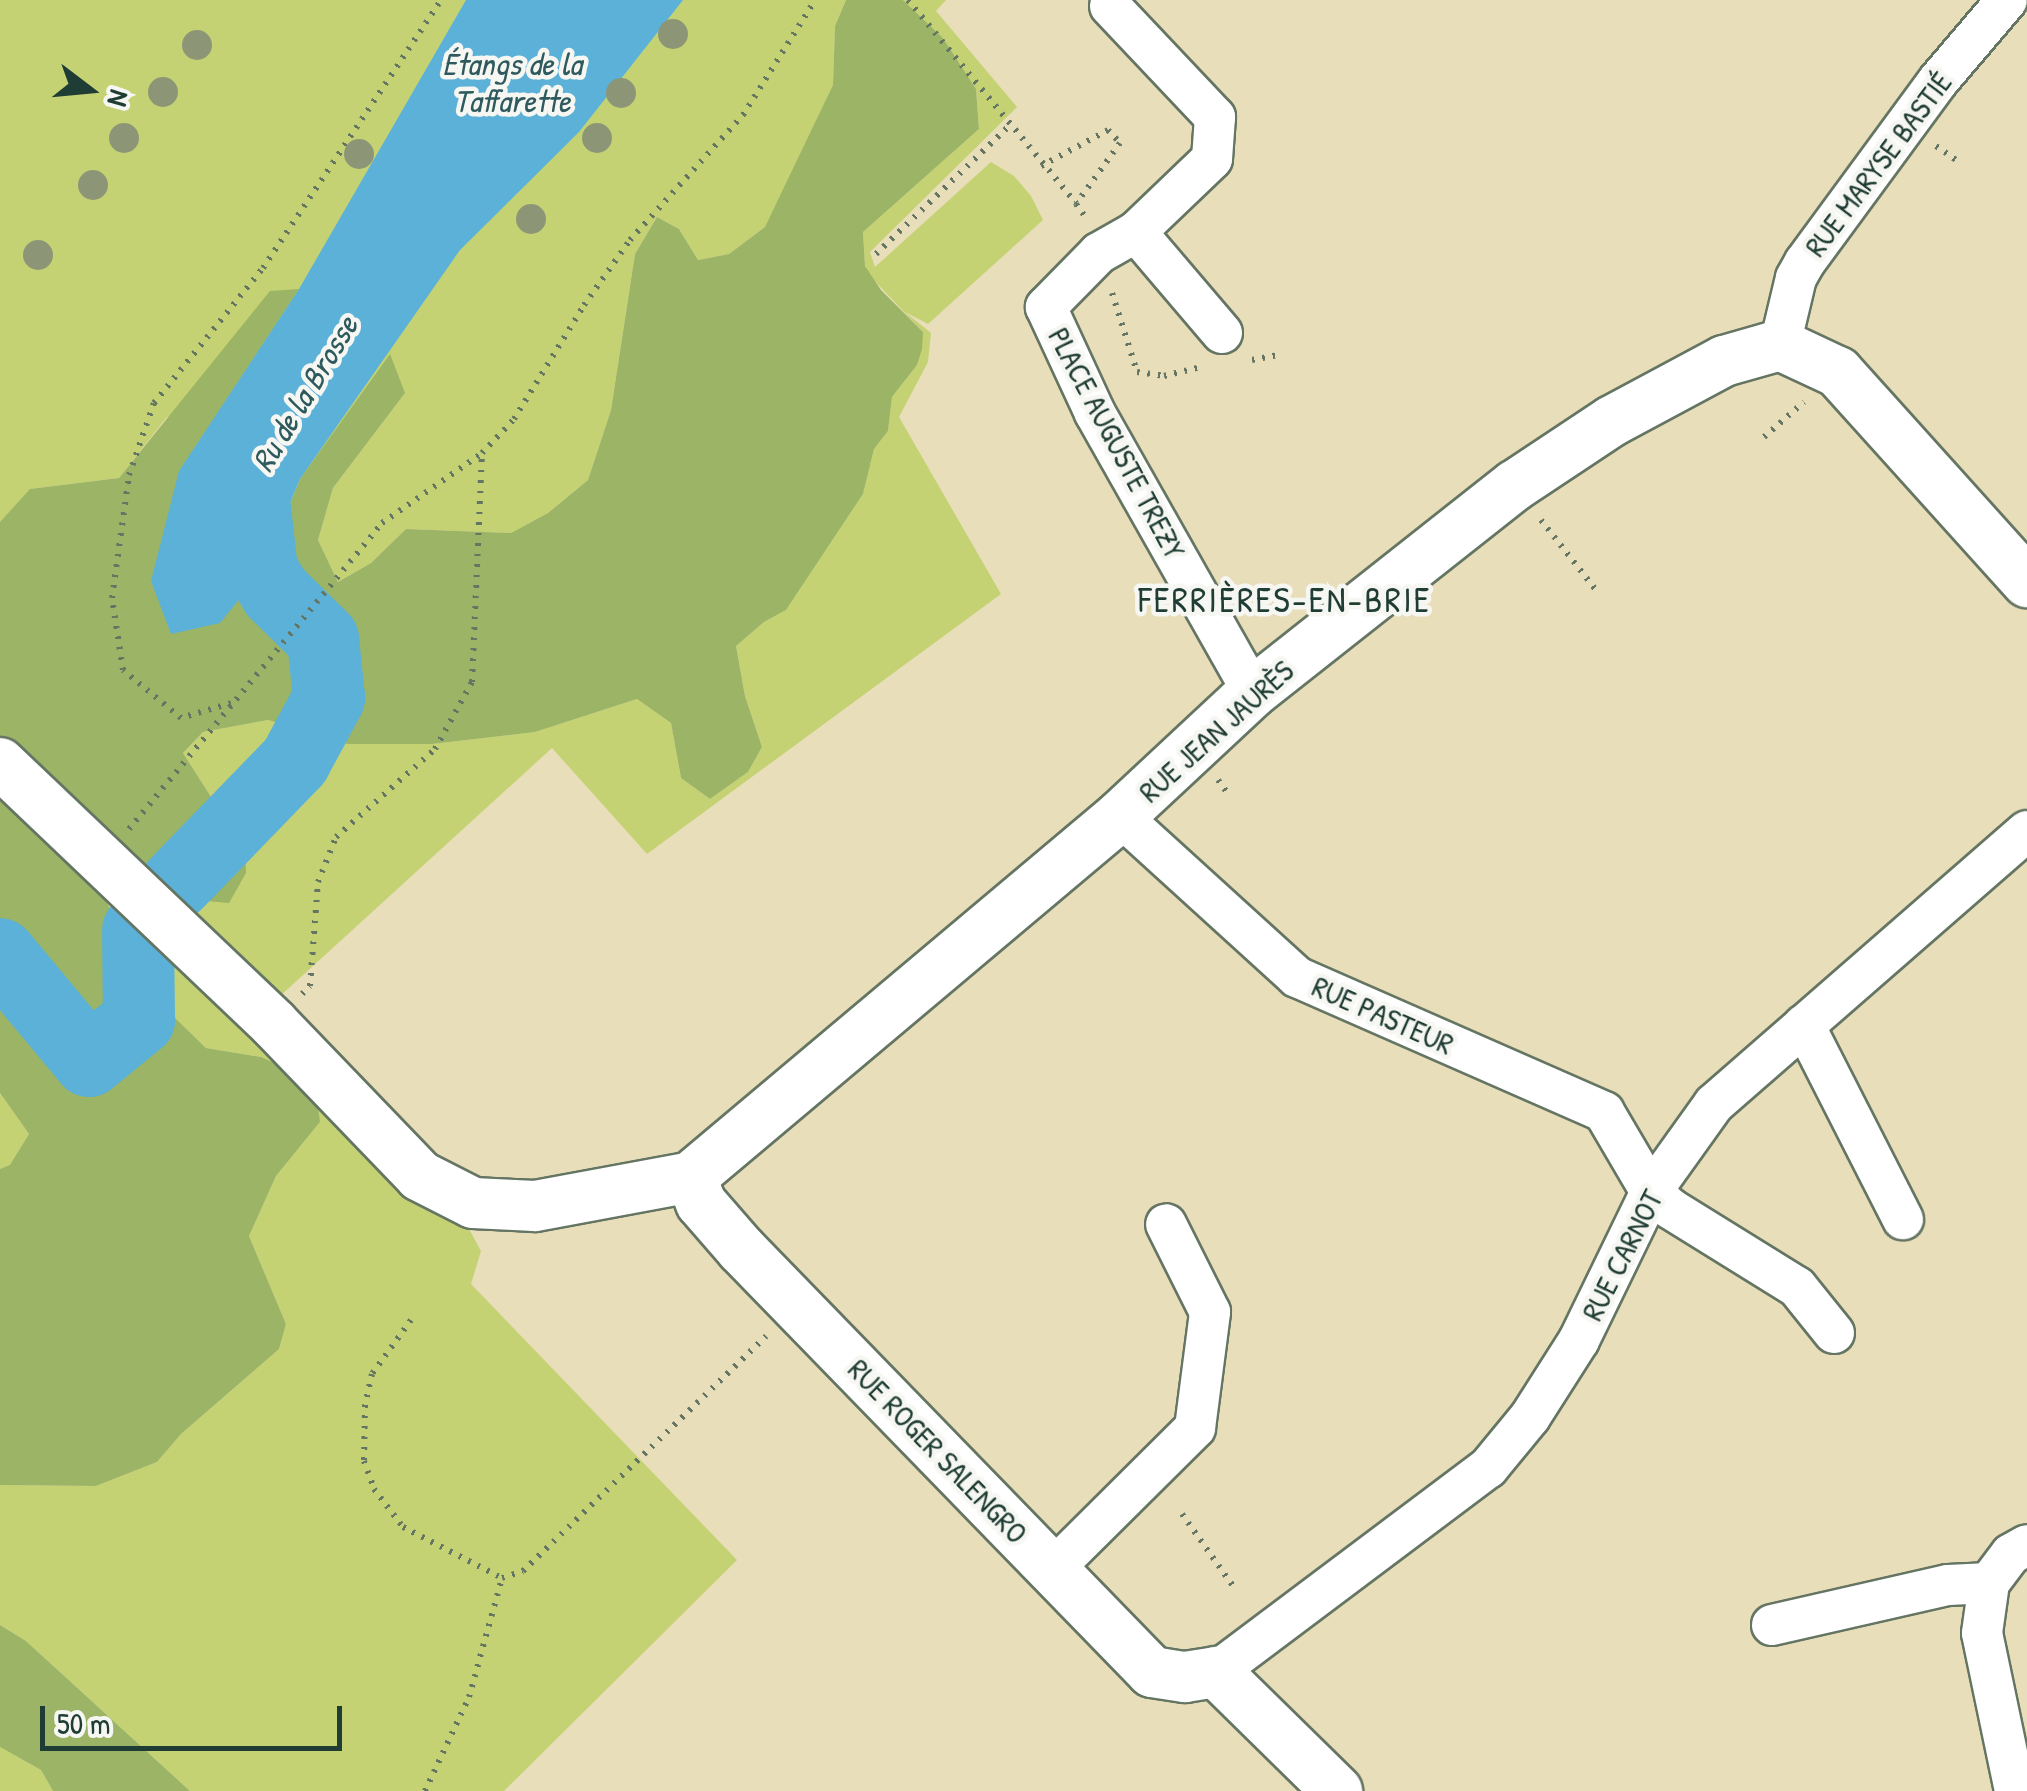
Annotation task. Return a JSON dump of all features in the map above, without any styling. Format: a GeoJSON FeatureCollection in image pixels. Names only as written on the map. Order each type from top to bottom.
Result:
{"type":"FeatureCollection","features":[{"type":"Feature","properties":{"kind":"main road","name":"RUE JEAN JAURÈS"},"geometry":{"type":"LineString","coordinates":[[691,1176],[1120,816],[1253,692],[1514,486],[1612,420],[1708,369],[1780,345]]}},
{"type":"Feature","properties":{"kind":"main road"},"geometry":{"type":"LineString","coordinates":[[1780,345],[1838,372],[2027,582]]}},
{"type":"Feature","properties":{"kind":"main road"},"geometry":{"type":"LineString","coordinates":[[0,763],[273,1023],[420,1176],[472,1203],[535,1206],[691,1176]]}},
{"type":"Feature","properties":{"kind":"main road","name":"RUE ROGER SALENGRO"},"geometry":{"type":"LineString","coordinates":[[691,1176],[701,1202],[742,1249],[1152,1672],[1185,1677],[1216,1672]]}},
{"type":"Feature","properties":{"kind":"main road"},"geometry":{"type":"LineString","coordinates":[[1216,1672],[1337,1791]]}},
{"type":"Feature","properties":{"kind":"street","name":"RUE MARYSE BASTIÉ"},"geometry":{"type":"LineString","coordinates":[[1780,345],[1796,278],[1805,262],[1938,82],[2007,0]]}},
{"type":"Feature","properties":{"kind":"street","name":"PLACE AUGUSTE TREZY"},"geometry":{"type":"LineString","coordinates":[[1110,6],[1214,117],[1212,159],[1136,232],[1099,253],[1046,307],[1096,413],[1253,692]]}},
{"type":"Feature","properties":{"kind":"street"},"geometry":{"type":"LineString","coordinates":[[1136,232],[1220,349]]}},
{"type":"Feature","properties":{"kind":"street","name":"RUE PASTEUR"},"geometry":{"type":"LineString","coordinates":[[1120,816],[1297,977],[1604,1112],[1651,1192]]}},
{"type":"Feature","properties":{"kind":"street","name":"RUE CARNOT"},"geometry":{"type":"LineString","coordinates":[[1216,1672],[1488,1468],[1530,1417],[1579,1340],[1651,1192],[1714,1104],[2027,831]]}},
{"type":"Feature","properties":{"kind":"street"},"geometry":{"type":"LineString","coordinates":[[1804,1025],[1903,1219]]}},
{"type":"Feature","properties":{"kind":"street"},"geometry":{"type":"LineString","coordinates":[[1651,1192],[1671,1209],[1797,1287],[1834,1333]]}},
{"type":"Feature","properties":{"kind":"street"},"geometry":{"type":"LineString","coordinates":[[1053,1569],[1195,1428],[1210,1312],[1166,1224]]}},
{"type":"Feature","properties":{"kind":"street"},"geometry":{"type":"LineString","coordinates":[[2015,1791],[1982,1633],[1990,1582],[2011,1554],[2027,1546]]}},
{"type":"Feature","properties":{"kind":"street"},"geometry":{"type":"LineString","coordinates":[[1772,1625],[1948,1585],[1990,1582]]}},
{"type":"Feature","properties":{"kind":"path"},"geometry":{"type":"LineString","coordinates":[[232,704],[180,718],[123,670],[112,598],[129,476],[154,402],[263,268],[441,0]]}},
{"type":"Feature","properties":{"kind":"path"},"geometry":{"type":"LineString","coordinates":[[104,860],[382,523],[482,453],[514,419],[584,305],[630,240],[743,115],[814,0]]}},
{"type":"Feature","properties":{"kind":"path"},"geometry":{"type":"LineString","coordinates":[[908,0],[1082,212]]}},
{"type":"Feature","properties":{"kind":"path"},"geometry":{"type":"LineString","coordinates":[[876,254],[1009,126]]}},
{"type":"Feature","properties":{"kind":"path"},"geometry":{"type":"LineString","coordinates":[[1041,166],[1108,130],[1120,143],[1076,204]]}},
{"type":"Feature","properties":{"kind":"path"},"geometry":{"type":"LineString","coordinates":[[1926,139],[1959,162]]}},
{"type":"Feature","properties":{"kind":"path"},"geometry":{"type":"LineString","coordinates":[[1099,253],[1137,372],[1164,376],[1220,349]]}},
{"type":"Feature","properties":{"kind":"path"},"geometry":{"type":"LineString","coordinates":[[273,1023],[310,986],[318,882],[336,837],[434,749],[472,682],[482,453]]}},
{"type":"Feature","properties":{"kind":"path"},"geometry":{"type":"LineString","coordinates":[[1514,486],[1599,594]]}},
{"type":"Feature","properties":{"kind":"path"},"geometry":{"type":"LineString","coordinates":[[411,1320],[372,1374],[365,1405],[364,1461],[374,1490],[403,1527],[502,1578],[524,1571],[774,1328]]}},
{"type":"Feature","properties":{"kind":"path"},"geometry":{"type":"LineString","coordinates":[[1182,1514],[1233,1586]]}},
{"type":"Feature","properties":{"kind":"path"},"geometry":{"type":"LineString","coordinates":[[426,1791],[469,1697],[502,1578]]}},
{"type":"Feature","properties":{"kind":"green space"},"geometry":{"type":"Polygon","coordinates":[[[0,0],[846,0],[835,26],[833,85],[815,125],[828,136],[787,184],[765,227],[729,254],[698,260],[679,229],[657,217],[635,254],[611,410],[588,480],[548,513],[511,533],[406,529],[371,563],[338,582],[318,540],[333,488],[405,393],[300,479],[167,417],[119,478],[31,489],[0,522],[0,0]]]}},
{"type":"Feature","properties":{"kind":"green space"},"geometry":{"type":"Polygon","coordinates":[[[846,0],[903,0],[943,38],[976,89],[979,129],[863,232],[865,266],[881,290],[923,332],[922,349],[917,365],[892,397],[888,431],[874,449],[863,494],[786,610],[764,622],[736,646],[745,696],[762,747],[748,772],[710,799],[681,778],[671,723],[637,699],[535,732],[432,744],[347,744],[268,720],[203,732],[183,753],[245,850],[246,873],[229,903],[195,900],[136,883],[102,894],[170,1013],[206,1048],[261,1057],[314,1081],[320,1122],[276,1176],[249,1236],[286,1324],[279,1349],[181,1434],[157,1462],[96,1486],[0,1485],[0,1169],[10,1165],[29,1134],[0,1093],[0,522],[30,489],[119,478],[270,291],[299,289],[179,472],[262,571],[300,479],[390,354],[405,393],[333,488],[318,540],[338,582],[371,563],[406,529],[511,533],[548,513],[588,480],[611,410],[635,254],[657,217],[679,229],[698,260],[729,254],[765,227],[833,85],[835,26],[846,0]]]}},
{"type":"Feature","properties":{"kind":"green space"},"geometry":{"type":"Polygon","coordinates":[[[903,0],[946,0],[936,11],[1017,107],[870,252],[875,267],[991,162],[1014,176],[1031,196],[1043,220],[928,324],[905,312],[931,333],[928,362],[899,417],[1001,594],[647,854],[552,748],[279,997],[443,1181],[481,1251],[471,1284],[737,1560],[504,1791],[190,1791],[26,1641],[0,1625],[0,1485],[96,1486],[157,1462],[181,1434],[279,1349],[286,1324],[249,1236],[276,1176],[320,1122],[261,1057],[206,1048],[170,1013],[102,893],[245,850],[183,753],[203,732],[268,720],[347,744],[432,744],[535,732],[637,699],[671,723],[681,778],[710,799],[748,772],[762,747],[745,696],[736,646],[764,622],[786,610],[863,494],[874,449],[888,431],[892,397],[917,365],[923,332],[870,276],[865,265],[863,232],[979,129],[976,89],[943,38],[903,0]]]}},
{"type":"Feature","properties":{"kind":"green space"},"geometry":{"type":"Polygon","coordinates":[[[0,1093],[29,1134],[10,1166],[0,1169],[0,1093]]]}},
{"type":"Feature","properties":{"kind":"green space"},"geometry":{"type":"Polygon","coordinates":[[[0,1625],[26,1641],[190,1791],[53,1791],[41,1770],[0,1747],[0,1625]]]}},
{"type":"Feature","properties":{"kind":"green space"},"geometry":{"type":"Polygon","coordinates":[[[0,1747],[41,1770],[53,1791],[0,1791],[0,1747]]]}},
{"type":"Feature","properties":{"kind":"water","name":"Étangs de la Taffarette"},"geometry":{"type":"Polygon","coordinates":[[[466,0],[683,0],[579,132],[460,250],[300,479],[262,571],[220,623],[171,634],[151,581],[179,471],[299,289],[466,0]]]}},
{"type":"Feature","properties":{"kind":"waterway","name":"Ru de la Brosse"},"geometry":{"type":"LineString","coordinates":[[175,885],[295,761],[329,698],[323,639],[276,593],[262,571],[251,473]]}},
{"type":"Feature","properties":{"kind":"waterway","name":"Ru de la Brosse"},"geometry":{"type":"LineString","coordinates":[[0,954],[89,1061],[139,1020],[138,930]]}},
{"type":"Feature","properties":{"kind":"district","name":"FERRIÈRES-EN-BRIE"},"geometry":{"type":"Point","coordinates":[1285,600]}}]}
